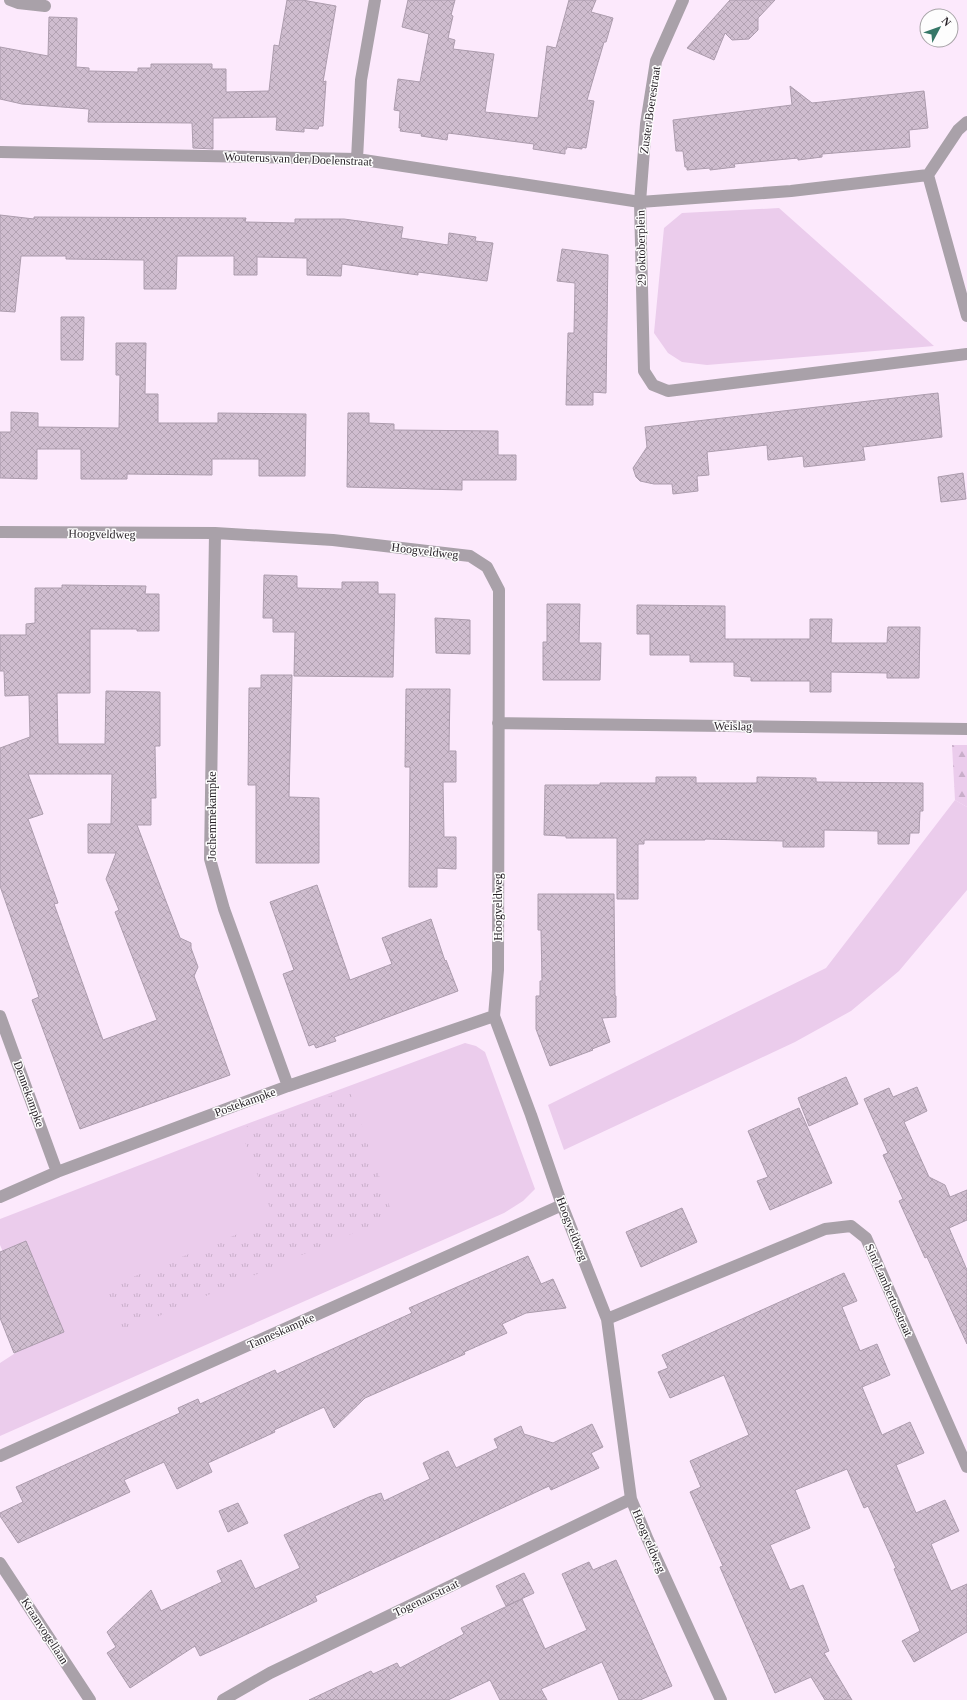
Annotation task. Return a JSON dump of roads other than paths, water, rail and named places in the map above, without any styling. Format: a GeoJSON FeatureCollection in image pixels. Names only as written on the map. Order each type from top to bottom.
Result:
{"type":"FeatureCollection","features":[{"type":"Feature","properties":{"kind":"street"},"geometry":{"type":"LineString","coordinates":[[10,0],[18,3],[45,6]]}},
{"type":"Feature","properties":{"kind":"street"},"geometry":{"type":"LineString","coordinates":[[357,159],[361,80],[375,0]]}},
{"type":"Feature","properties":{"kind":"street","name":"Zuster Boerestraat"},"geometry":{"type":"LineString","coordinates":[[640,202],[646,124],[656,61],[684,0]]}},
{"type":"Feature","properties":{"kind":"street"},"geometry":{"type":"LineString","coordinates":[[967,122],[958,130],[928,176],[967,316]]}},
{"type":"Feature","properties":{"kind":"street","name":"Wouterus van der Doelenstraat"},"geometry":{"type":"LineString","coordinates":[[0,152],[357,159],[640,202]]}},
{"type":"Feature","properties":{"kind":"street","name":"29 oktoberplein"},"geometry":{"type":"LineString","coordinates":[[928,176],[791,191],[640,202],[644,371],[654,385],[668,391],[967,354]]}},
{"type":"Feature","properties":{"kind":"street","name":"Hoogveldweg"},"geometry":{"type":"LineString","coordinates":[[0,532],[215,533],[333,540],[470,556],[487,567],[499,590],[498,970],[494,1016],[531,1115],[562,1205],[607,1319],[631,1499],[648,1540],[721,1700]]}},
{"type":"Feature","properties":{"kind":"street","name":"Jochemmekampke"},"geometry":{"type":"LineString","coordinates":[[215,533],[210,859],[224,908],[288,1086]]}},
{"type":"Feature","properties":{"kind":"street","name":"Weislag"},"geometry":{"type":"LineString","coordinates":[[498,723],[967,729]]}},
{"type":"Feature","properties":{"kind":"street","name":"Dennekampke"},"geometry":{"type":"LineString","coordinates":[[0,1016],[57,1172]]}},
{"type":"Feature","properties":{"kind":"street","name":"Postekampke"},"geometry":{"type":"LineString","coordinates":[[0,1197],[57,1172],[288,1086],[494,1016]]}},
{"type":"Feature","properties":{"kind":"street","name":"Tanneskampke"},"geometry":{"type":"LineString","coordinates":[[0,1456],[562,1205]]}},
{"type":"Feature","properties":{"kind":"street","name":"Sint Lambertusstraat"},"geometry":{"type":"LineString","coordinates":[[607,1319],[825,1229],[851,1226],[866,1238],[967,1467]]}},
{"type":"Feature","properties":{"kind":"street","name":"Togenaarstraat"},"geometry":{"type":"LineString","coordinates":[[222,1700],[270,1673],[631,1499]]}},
{"type":"Feature","properties":{"kind":"street","name":"Kraanvogellaan"},"geometry":{"type":"LineString","coordinates":[[0,1563],[90,1700]]}}]}
